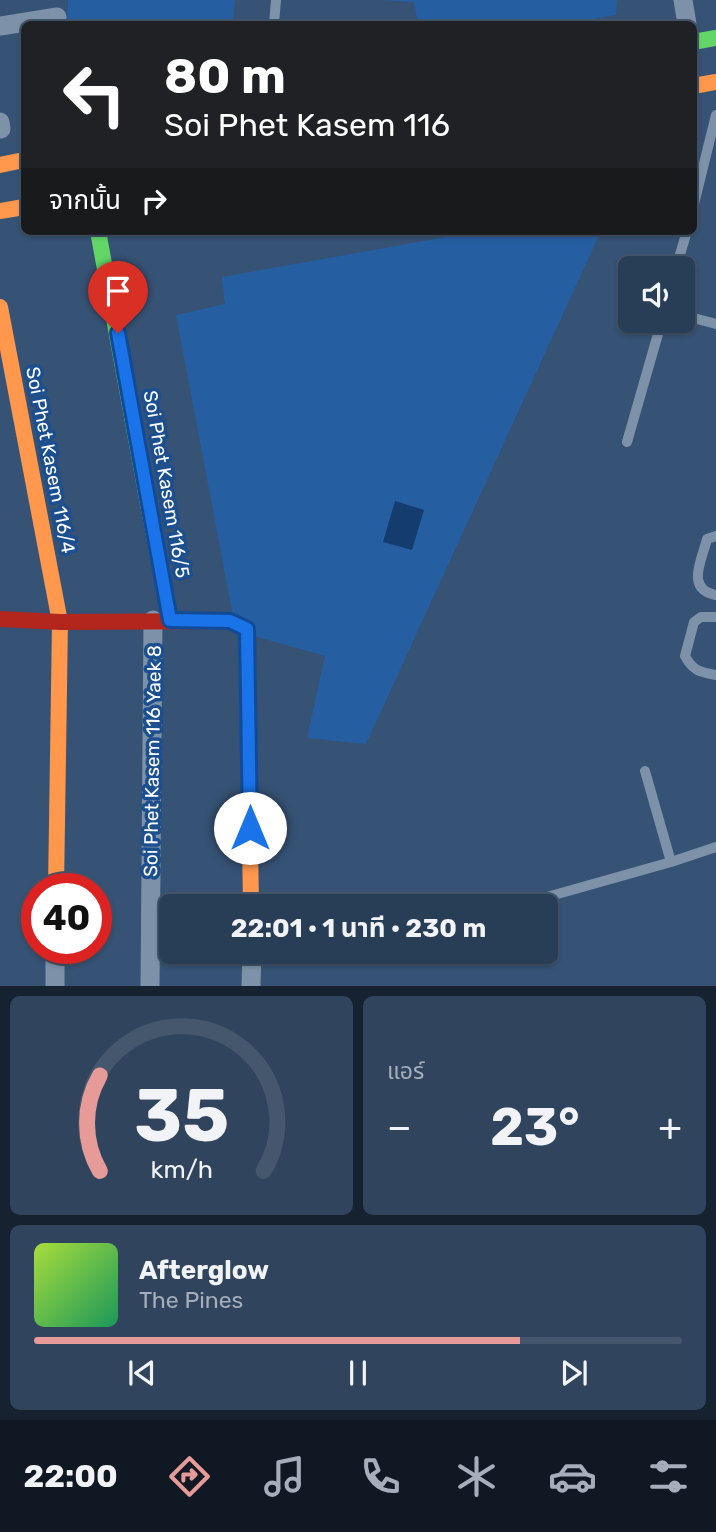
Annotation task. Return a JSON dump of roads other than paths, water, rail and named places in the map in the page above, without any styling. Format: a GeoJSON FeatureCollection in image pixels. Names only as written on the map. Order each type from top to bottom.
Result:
{"type":"FeatureCollection","features":[{"type":"Feature","properties":{"kind":"street"},"geometry":{"type":"LineString","coordinates":[[683,0],[686,21]]}},
{"type":"Feature","properties":{"kind":"street"},"geometry":{"type":"LineString","coordinates":[[32,21],[57,17]]}},
{"type":"Feature","properties":{"kind":"street"},"geometry":{"type":"LineString","coordinates":[[0,26],[21,23]]}},
{"type":"Feature","properties":{"kind":"street"},"geometry":{"type":"LineString","coordinates":[[697,41],[716,38]]}},
{"type":"Feature","properties":{"kind":"street"},"geometry":{"type":"LineString","coordinates":[[697,85],[716,82]]}},
{"type":"Feature","properties":{"kind":"street"},"geometry":{"type":"LineString","coordinates":[[0,164],[21,160]]}},
{"type":"Feature","properties":{"kind":"street"},"geometry":{"type":"LineString","coordinates":[[0,211],[21,208]]}},
{"type":"Feature","properties":{"kind":"street","name":"Soi Phet Kasem 116/5"},"geometry":{"type":"LineString","coordinates":[[99,235],[162,620]]}},
{"type":"Feature","properties":{"kind":"street","name":"Soi Phet Kasem 116/4"},"geometry":{"type":"LineString","coordinates":[[0,307],[60,622],[56,873]]}},
{"type":"Feature","properties":{"kind":"street"},"geometry":{"type":"LineString","coordinates":[[0,620],[230,621],[247,629],[251,894]]}},
{"type":"Feature","properties":{"kind":"street","name":"Soi Phet Kasem 116 Yaek 8"},"geometry":{"type":"LineString","coordinates":[[150,986],[162,620]]}},
{"type":"Feature","properties":{"kind":"street"},"geometry":{"type":"LineString","coordinates":[[55,964],[55,986]]}},
{"type":"Feature","properties":{"kind":"street"},"geometry":{"type":"LineString","coordinates":[[251,986],[252,964]]}},
{"type":"Feature","properties":{"kind":"lane"},"geometry":{"type":"LineString","coordinates":[[274,21],[276,0]]}},
{"type":"Feature","properties":{"kind":"lane"},"geometry":{"type":"LineString","coordinates":[[697,192],[716,115]]}},
{"type":"Feature","properties":{"kind":"lane"},"geometry":{"type":"LineString","coordinates":[[680,256],[686,235]]}},
{"type":"Feature","properties":{"kind":"lane"},"geometry":{"type":"LineString","coordinates":[[695,319],[716,324]]}},
{"type":"Feature","properties":{"kind":"lane"},"geometry":{"type":"LineString","coordinates":[[627,442],[658,333]]}},
{"type":"Feature","properties":{"kind":"lane"},"geometry":{"type":"LineString","coordinates":[[716,536],[707,539],[698,580],[700,587],[707,593],[716,595]]}},
{"type":"Feature","properties":{"kind":"lane"},"geometry":{"type":"LineString","coordinates":[[716,617],[701,617],[694,622],[685,656],[690,666],[697,671],[716,675]]}},
{"type":"Feature","properties":{"kind":"lane"},"geometry":{"type":"LineString","coordinates":[[645,771],[671,862]]}},
{"type":"Feature","properties":{"kind":"lane"},"geometry":{"type":"LineString","coordinates":[[558,894],[716,847]]}}]}
